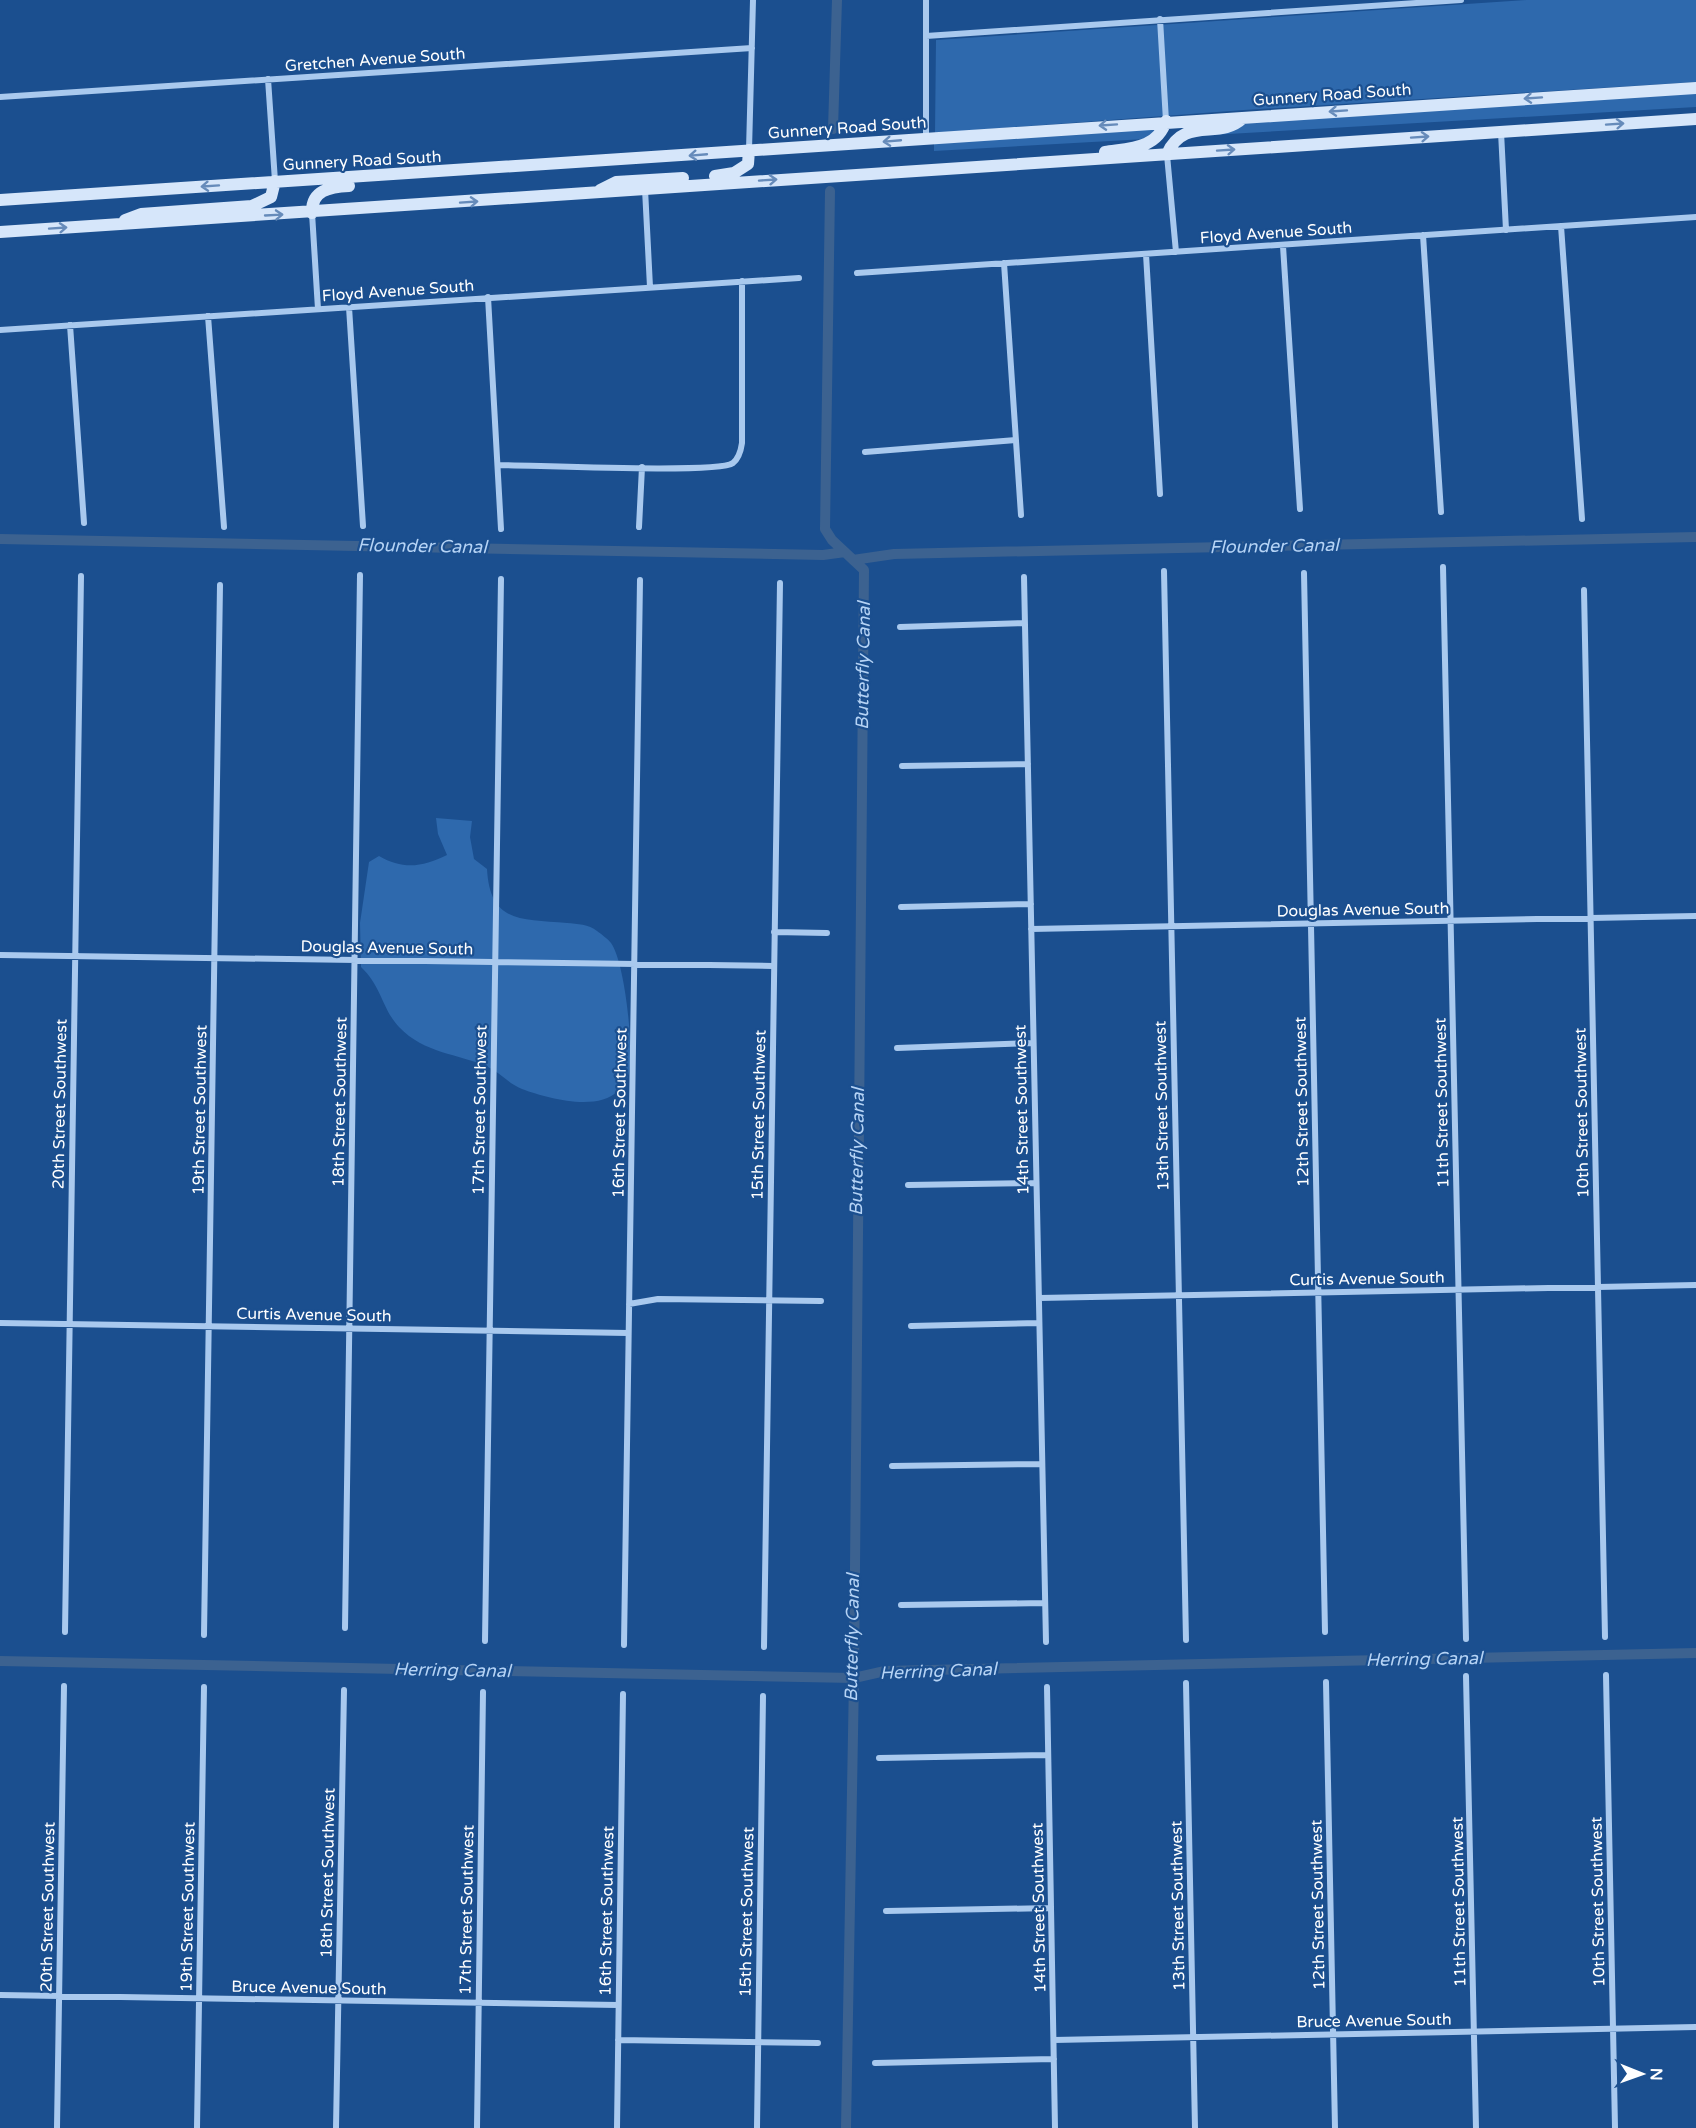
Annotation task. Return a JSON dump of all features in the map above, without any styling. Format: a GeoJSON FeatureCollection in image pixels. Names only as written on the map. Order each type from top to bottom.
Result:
{"type":"FeatureCollection","features":[{"type":"Feature","properties":{"kind":"main road","name":"Gunnery Road South"},"geometry":{"type":"LineString","coordinates":[[0,200],[275,181],[469,171],[1166,121],[1696,88]]}},
{"type":"Feature","properties":{"kind":"main road"},"geometry":{"type":"LineString","coordinates":[[1167,154],[1180,136],[1197,129],[1226,127],[1244,117]]}},
{"type":"Feature","properties":{"kind":"main road"},"geometry":{"type":"LineString","coordinates":[[0,232],[312,213],[1696,118]]}},
{"type":"Feature","properties":{"kind":"main road"},"geometry":{"type":"LineString","coordinates":[[1096,160],[1105,152],[1147,145],[1163,132],[1166,121]]}},
{"type":"Feature","properties":{"kind":"main road"},"geometry":{"type":"LineString","coordinates":[[593,193],[616,182],[734,173],[748,164],[749,150]]}},
{"type":"Feature","properties":{"kind":"main road"},"geometry":{"type":"LineString","coordinates":[[312,213],[313,200],[327,189],[446,179],[469,171]]}},
{"type":"Feature","properties":{"kind":"main road"},"geometry":{"type":"LineString","coordinates":[[116,224],[141,214],[252,206],[271,196],[275,181]]}},
{"type":"Feature","properties":{"kind":"street"},"geometry":{"type":"LineString","coordinates":[[749,150],[753,0]]}},
{"type":"Feature","properties":{"kind":"street"},"geometry":{"type":"LineString","coordinates":[[926,0],[926,138]]}},
{"type":"Feature","properties":{"kind":"street"},"geometry":{"type":"LineString","coordinates":[[926,36],[1461,0]]}},
{"type":"Feature","properties":{"kind":"street"},"geometry":{"type":"LineString","coordinates":[[1160,20],[1166,121]]}},
{"type":"Feature","properties":{"kind":"street","name":"Gretchen Avenue South"},"geometry":{"type":"LineString","coordinates":[[0,97],[752,48]]}},
{"type":"Feature","properties":{"kind":"street"},"geometry":{"type":"LineString","coordinates":[[268,79],[275,181]]}},
{"type":"Feature","properties":{"kind":"street"},"geometry":{"type":"LineString","coordinates":[[1501,132],[1506,230]]}},
{"type":"Feature","properties":{"kind":"street"},"geometry":{"type":"LineString","coordinates":[[1167,154],[1176,252]]}},
{"type":"Feature","properties":{"kind":"street"},"geometry":{"type":"LineString","coordinates":[[645,189],[650,287]]}},
{"type":"Feature","properties":{"kind":"street"},"geometry":{"type":"LineString","coordinates":[[312,213],[318,309]]}},
{"type":"Feature","properties":{"kind":"street","name":"Floyd Avenue South"},"geometry":{"type":"LineString","coordinates":[[857,273],[1696,217]]}},
{"type":"Feature","properties":{"kind":"street"},"geometry":{"type":"LineString","coordinates":[[1561,226],[1582,519]]}},
{"type":"Feature","properties":{"kind":"street"},"geometry":{"type":"LineString","coordinates":[[1423,235],[1441,512]]}},
{"type":"Feature","properties":{"kind":"street"},"geometry":{"type":"LineString","coordinates":[[1283,246],[1300,509]]}},
{"type":"Feature","properties":{"kind":"street"},"geometry":{"type":"LineString","coordinates":[[1146,254],[1160,494]]}},
{"type":"Feature","properties":{"kind":"street"},"geometry":{"type":"LineString","coordinates":[[1004,263],[1021,516]]}},
{"type":"Feature","properties":{"kind":"street","name":"Floyd Avenue South"},"geometry":{"type":"LineString","coordinates":[[0,330],[799,278]]}},
{"type":"Feature","properties":{"kind":"street"},"geometry":{"type":"LineString","coordinates":[[498,465],[723,467],[734,463],[740,453],[742,443],[742,281]]}},
{"type":"Feature","properties":{"kind":"street"},"geometry":{"type":"LineString","coordinates":[[488,297],[501,529]]}},
{"type":"Feature","properties":{"kind":"street"},"geometry":{"type":"LineString","coordinates":[[349,307],[363,526]]}},
{"type":"Feature","properties":{"kind":"street"},"geometry":{"type":"LineString","coordinates":[[208,316],[224,527]]}},
{"type":"Feature","properties":{"kind":"street"},"geometry":{"type":"LineString","coordinates":[[70,325],[84,523]]}},
{"type":"Feature","properties":{"kind":"street"},"geometry":{"type":"LineString","coordinates":[[865,452],[1016,440]]}},
{"type":"Feature","properties":{"kind":"street"},"geometry":{"type":"LineString","coordinates":[[639,527],[642,467]]}},
{"type":"Feature","properties":{"kind":"street","name":"11th Street Southwest"},"geometry":{"type":"LineString","coordinates":[[1443,567],[1466,1639]]}},
{"type":"Feature","properties":{"kind":"street","name":"13th Street Southwest"},"geometry":{"type":"LineString","coordinates":[[1164,571],[1186,1640]]}},
{"type":"Feature","properties":{"kind":"street","name":"12th Street Southwest"},"geometry":{"type":"LineString","coordinates":[[1304,573],[1325,1632]]}},
{"type":"Feature","properties":{"kind":"street","name":"18th Street Southwest"},"geometry":{"type":"LineString","coordinates":[[345,1628],[360,575]]}},
{"type":"Feature","properties":{"kind":"street","name":"20th Street Southwest"},"geometry":{"type":"LineString","coordinates":[[65,1632],[81,576]]}},
{"type":"Feature","properties":{"kind":"street","name":"14th Street Southwest"},"geometry":{"type":"LineString","coordinates":[[1024,577],[1046,1642]]}},
{"type":"Feature","properties":{"kind":"street","name":"17th Street Southwest"},"geometry":{"type":"LineString","coordinates":[[485,1641],[501,579]]}},
{"type":"Feature","properties":{"kind":"street","name":"16th Street Southwest"},"geometry":{"type":"LineString","coordinates":[[624,1645],[640,580]]}},
{"type":"Feature","properties":{"kind":"street","name":"15th Street Southwest"},"geometry":{"type":"LineString","coordinates":[[764,1647],[780,583]]}},
{"type":"Feature","properties":{"kind":"street","name":"19th Street Southwest"},"geometry":{"type":"LineString","coordinates":[[204,1635],[220,585]]}},
{"type":"Feature","properties":{"kind":"street","name":"10th Street Southwest"},"geometry":{"type":"LineString","coordinates":[[1584,590],[1605,1637]]}},
{"type":"Feature","properties":{"kind":"street"},"geometry":{"type":"LineString","coordinates":[[900,627],[1025,623]]}},
{"type":"Feature","properties":{"kind":"street"},"geometry":{"type":"LineString","coordinates":[[902,766],[1028,764]]}},
{"type":"Feature","properties":{"kind":"street"},"geometry":{"type":"LineString","coordinates":[[902,907],[1031,904]]}},
{"type":"Feature","properties":{"kind":"street","name":"Douglas Avenue South"},"geometry":{"type":"LineString","coordinates":[[1031,929],[1696,916]]}},
{"type":"Feature","properties":{"kind":"street"},"geometry":{"type":"LineString","coordinates":[[774,932],[827,933]]}},
{"type":"Feature","properties":{"kind":"street","name":"Douglas Avenue South"},"geometry":{"type":"LineString","coordinates":[[0,955],[773,966]]}},
{"type":"Feature","properties":{"kind":"street"},"geometry":{"type":"LineString","coordinates":[[897,1048],[1034,1043]]}},
{"type":"Feature","properties":{"kind":"street"},"geometry":{"type":"LineString","coordinates":[[908,1185],[1036,1183]]}},
{"type":"Feature","properties":{"kind":"street","name":"Curtis Avenue South"},"geometry":{"type":"LineString","coordinates":[[1039,1298],[1696,1285]]}},
{"type":"Feature","properties":{"kind":"street"},"geometry":{"type":"LineString","coordinates":[[629,1304],[658,1299],[821,1301]]}},
{"type":"Feature","properties":{"kind":"street","name":"Curtis Avenue South"},"geometry":{"type":"LineString","coordinates":[[0,1323],[628,1332]]}},
{"type":"Feature","properties":{"kind":"street"},"geometry":{"type":"LineString","coordinates":[[911,1326],[1039,1323]]}},
{"type":"Feature","properties":{"kind":"street"},"geometry":{"type":"LineString","coordinates":[[892,1466],[1042,1464]]}},
{"type":"Feature","properties":{"kind":"street"},"geometry":{"type":"LineString","coordinates":[[901,1605],[1045,1603]]}},
{"type":"Feature","properties":{"kind":"street","name":"10th Street Southwest"},"geometry":{"type":"LineString","coordinates":[[1606,1675],[1615,2128]]}},
{"type":"Feature","properties":{"kind":"street","name":"11th Street Southwest"},"geometry":{"type":"LineString","coordinates":[[1466,1676],[1476,2128]]}},
{"type":"Feature","properties":{"kind":"street","name":"12th Street Southwest"},"geometry":{"type":"LineString","coordinates":[[1326,1682],[1335,2128]]}},
{"type":"Feature","properties":{"kind":"street","name":"13th Street Southwest"},"geometry":{"type":"LineString","coordinates":[[1186,1683],[1195,2128]]}},
{"type":"Feature","properties":{"kind":"street","name":"20th Street Southwest"},"geometry":{"type":"LineString","coordinates":[[57,2128],[64,1686]]}},
{"type":"Feature","properties":{"kind":"street","name":"19th Street Southwest"},"geometry":{"type":"LineString","coordinates":[[197,2128],[204,1687]]}},
{"type":"Feature","properties":{"kind":"street","name":"14th Street Southwest"},"geometry":{"type":"LineString","coordinates":[[1047,1687],[1056,2128]]}},
{"type":"Feature","properties":{"kind":"street","name":"18th Street Southwest"},"geometry":{"type":"LineString","coordinates":[[336,2128],[344,1690]]}},
{"type":"Feature","properties":{"kind":"street","name":"17th Street Southwest"},"geometry":{"type":"LineString","coordinates":[[477,2128],[483,1692]]}},
{"type":"Feature","properties":{"kind":"street","name":"16th Street Southwest"},"geometry":{"type":"LineString","coordinates":[[617,2128],[623,1694]]}},
{"type":"Feature","properties":{"kind":"street","name":"15th Street Southwest"},"geometry":{"type":"LineString","coordinates":[[757,2128],[763,1696]]}},
{"type":"Feature","properties":{"kind":"street"},"geometry":{"type":"LineString","coordinates":[[879,1758],[1048,1755]]}},
{"type":"Feature","properties":{"kind":"street"},"geometry":{"type":"LineString","coordinates":[[886,1911],[1051,1908]]}},
{"type":"Feature","properties":{"kind":"street","name":"Bruce Avenue South"},"geometry":{"type":"LineString","coordinates":[[0,1995],[618,2005]]}},
{"type":"Feature","properties":{"kind":"street","name":"Bruce Avenue South"},"geometry":{"type":"LineString","coordinates":[[1054,2040],[1696,2027]]}},
{"type":"Feature","properties":{"kind":"street"},"geometry":{"type":"LineString","coordinates":[[618,2040],[818,2043]]}},
{"type":"Feature","properties":{"kind":"street"},"geometry":{"type":"LineString","coordinates":[[875,2063],[1054,2059]]}},
{"type":"Feature","properties":{"kind":"shaded area"},"geometry":{"type":"Polygon","coordinates":[[[1526,0],[1696,0],[1696,82],[1244,110],[935,133],[936,40],[1526,0]]]}},
{"type":"Feature","properties":{"kind":"shaded area"},"geometry":{"type":"Polygon","coordinates":[[[1696,92],[1696,107],[1193,136],[1247,121],[1696,92]]]}},
{"type":"Feature","properties":{"kind":"shaded area"},"geometry":{"type":"Polygon","coordinates":[[[1159,127],[1146,139],[934,151],[934,142],[1159,127]]]}},
{"type":"Feature","properties":{"kind":"shaded area"},"geometry":{"type":"Polygon","coordinates":[[[436,818],[472,821],[470,837],[474,859],[487,869],[489,887],[494,900],[502,909],[523,919],[587,926],[611,943],[621,969],[624,988],[630,1065],[624,1084],[609,1097],[598,1101],[571,1101],[522,1089],[488,1067],[420,1043],[409,1036],[393,1020],[373,982],[361,967],[360,923],[369,862],[379,856],[396,863],[413,865],[430,862],[447,855],[438,834],[436,818]]]}},
{"type":"Feature","properties":{"kind":"waterway","name":"Butterfly Canal"},"geometry":{"type":"LineString","coordinates":[[833,129],[837,0]]}},
{"type":"Feature","properties":{"kind":"waterway","name":"Butterfly Canal"},"geometry":{"type":"LineString","coordinates":[[830,191],[825,529],[832,540],[864,570],[854,1678],[846,2128]]}},
{"type":"Feature","properties":{"kind":"waterway","name":"Flounder Canal"},"geometry":{"type":"LineString","coordinates":[[853,560],[894,554],[1696,537]]}},
{"type":"Feature","properties":{"kind":"waterway","name":"Flounder Canal"},"geometry":{"type":"LineString","coordinates":[[0,539],[823,555],[845,552]]}},
{"type":"Feature","properties":{"kind":"waterway","name":"Herring Canal"},"geometry":{"type":"LineString","coordinates":[[0,1661],[854,1678],[885,1671],[1696,1653]]}}]}
